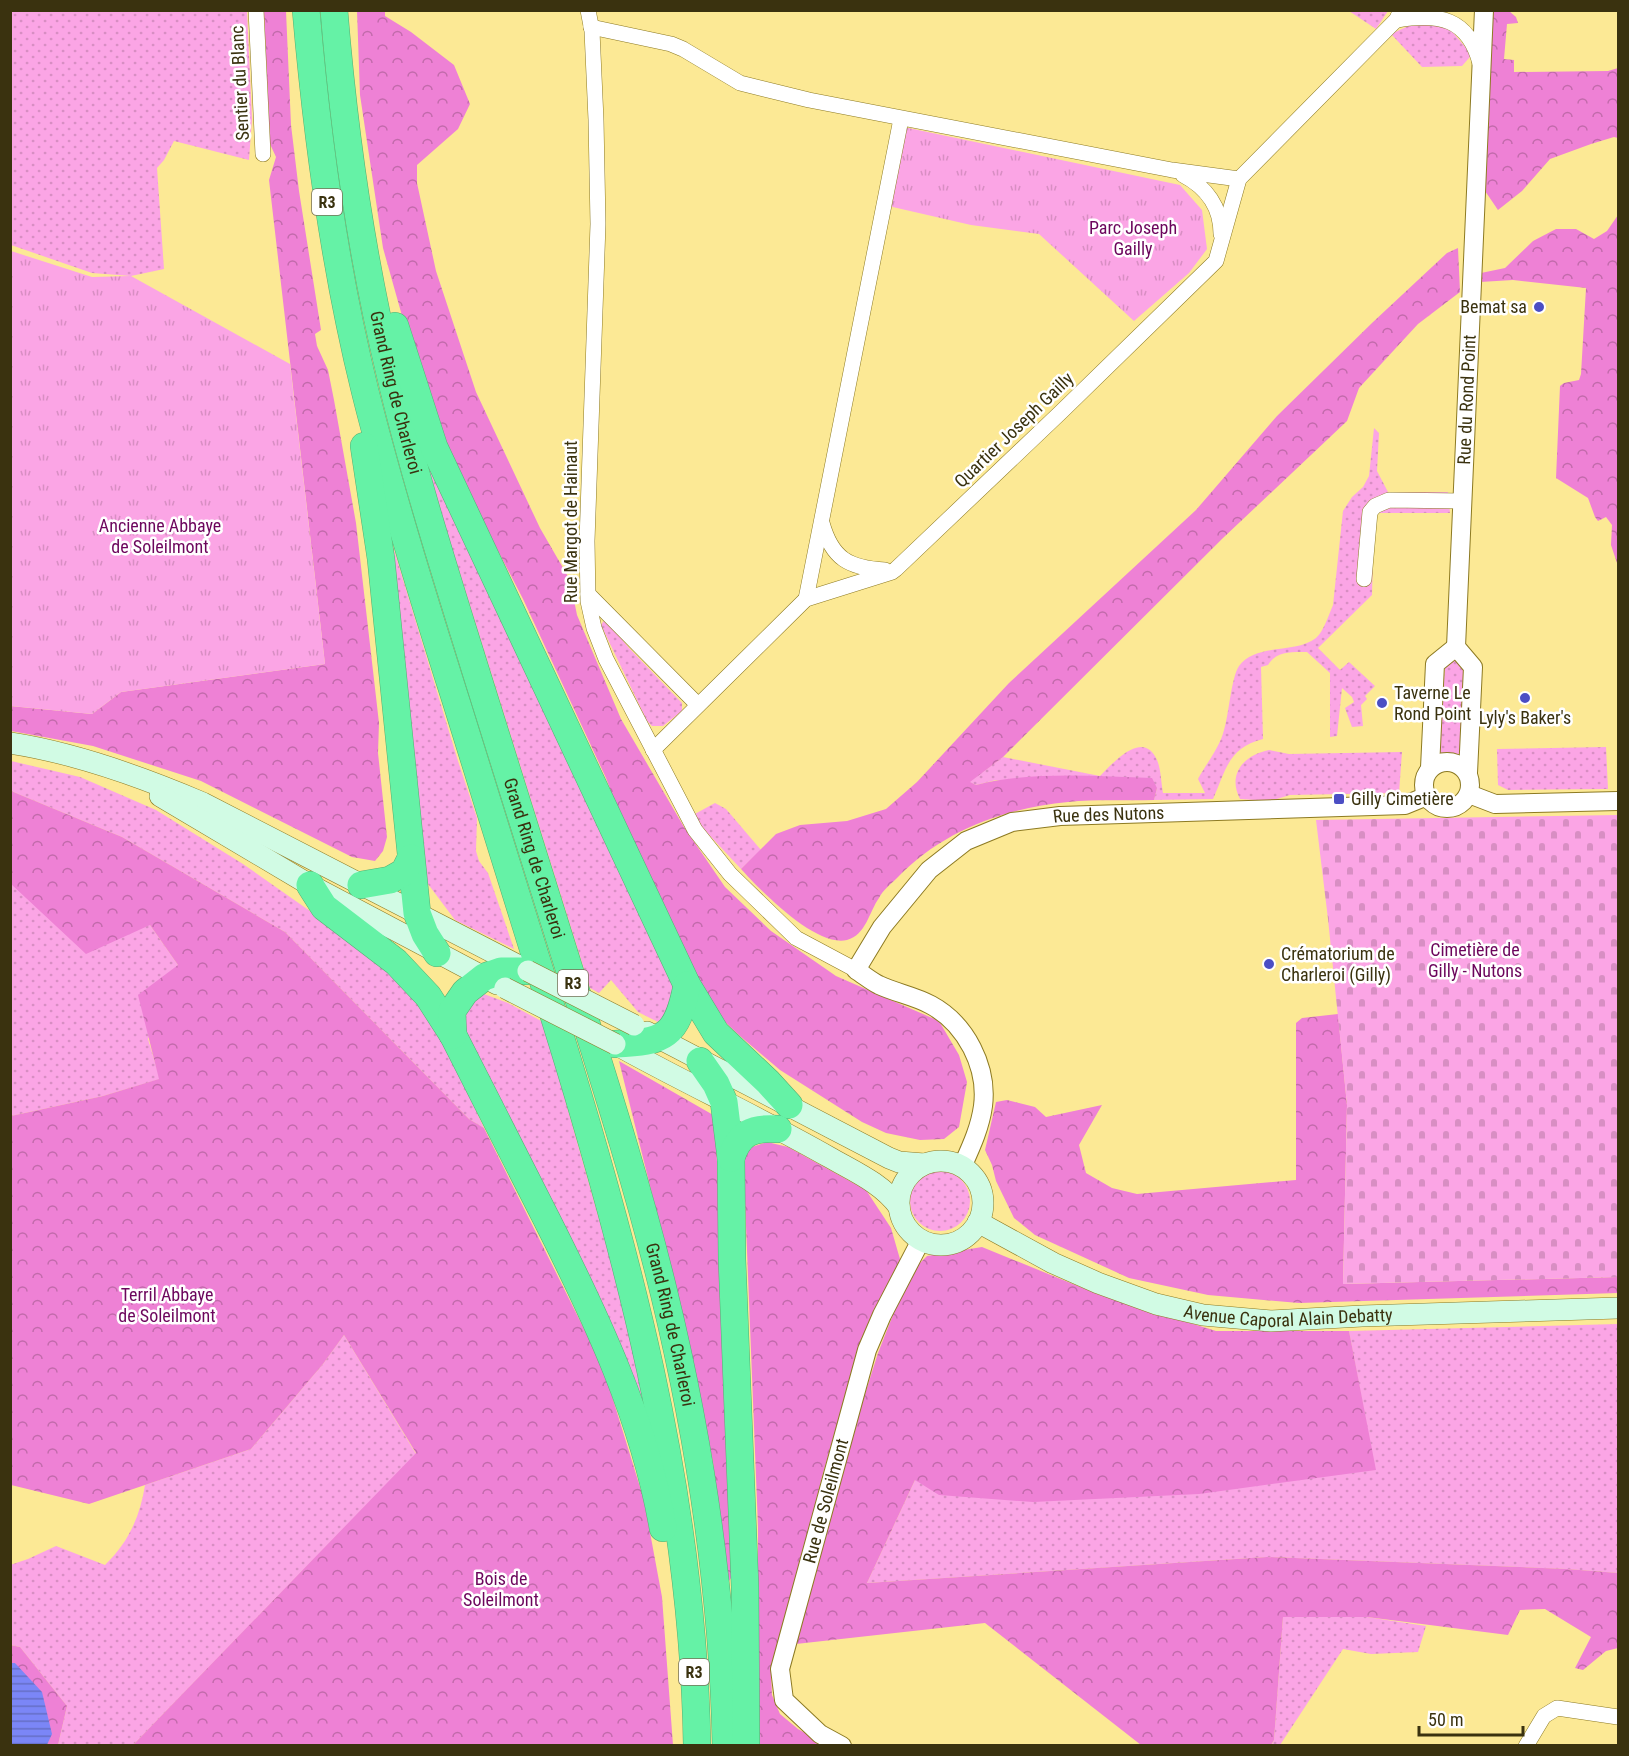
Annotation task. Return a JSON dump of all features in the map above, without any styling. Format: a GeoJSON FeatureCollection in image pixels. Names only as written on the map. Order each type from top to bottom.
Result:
{"type":"FeatureCollection","features":[{"type":"Feature","properties":{"kind":"highway","name":"Grand Ring de Charleroi"},"geometry":{"type":"LineString","coordinates":[[306,10],[325,193],[340,280],[365,391],[424,601],[580,1097],[635,1299],[675,1496],[688,1600],[697,1704],[698,1746]]}},
{"type":"Feature","properties":{"kind":"highway","name":"Grand Ring de Charleroi"},"geometry":{"type":"LineString","coordinates":[[334,10],[340,87],[361,232],[390,373],[450,590],[605,1085],[663,1291],[684,1384],[703,1488],[716,1592],[726,1746]]}},
{"type":"Feature","properties":{"kind":"highway"},"geometry":{"type":"LineString","coordinates":[[361,232],[396,328],[434,447],[542,681],[687,985],[716,1033],[768,1082],[783,1117],[747,1133],[735,1144],[731,1158]]}},
{"type":"Feature","properties":{"kind":"highway"},"geometry":{"type":"LineString","coordinates":[[365,391],[362,431],[381,559],[417,913],[425,934],[437,953]]}},
{"type":"Feature","properties":{"kind":"highway"},"geometry":{"type":"LineString","coordinates":[[362,885],[390,880],[404,872],[411,858]]}},
{"type":"Feature","properties":{"kind":"highway"},"geometry":{"type":"LineString","coordinates":[[310,885],[324,907],[396,962],[428,996],[453,1035],[591,1308],[623,1385],[647,1461],[670,1567],[688,1600]]}},
{"type":"Feature","properties":{"kind":"highway"},"geometry":{"type":"LineString","coordinates":[[453,1035],[452,1011],[465,992],[503,973]]}},
{"type":"Feature","properties":{"kind":"highway"},"geometry":{"type":"LineString","coordinates":[[638,1043],[672,1028],[682,1010],[687,985]]}},
{"type":"Feature","properties":{"kind":"highway"},"geometry":{"type":"LineString","coordinates":[[700,1060],[716,1084],[724,1102],[731,1158],[745,1587],[746,1746]]}},
{"type":"Feature","properties":{"kind":"main road"},"geometry":{"type":"LineString","coordinates":[[10,743],[74,757],[162,786],[203,803],[417,913],[503,973],[638,1043],[724,1102],[783,1117],[899,1162],[924,1164],[936,1161],[950,1162],[962,1167],[975,1180],[982,1198],[982,1210],[978,1222],[968,1235],[953,1243],[937,1245],[921,1240],[906,1226],[899,1207],[892,1198],[874,1183],[783,1117],[700,1060],[638,1043],[503,973],[437,953],[310,885],[121,773]]}},
{"type":"Feature","properties":{"kind":"main road"},"geometry":{"type":"LineString","coordinates":[[899,1207],[901,1190],[909,1175],[924,1164]]}},
{"type":"Feature","properties":{"kind":"main road","name":"Avenue Caporal Alain Debatty"},"geometry":{"type":"LineString","coordinates":[[978,1222],[1053,1263],[1098,1284],[1156,1304],[1203,1315],[1271,1322],[1362,1316],[1618,1308]]}},
{"type":"Feature","properties":{"kind":"street","name":"Sentier du Blanc"},"geometry":{"type":"LineString","coordinates":[[256,10],[263,154]]}},
{"type":"Feature","properties":{"kind":"street","name":"Rue Margot de Hainaut"},"geometry":{"type":"LineString","coordinates":[[588,10],[596,120],[598,224],[587,541],[588,594],[594,628],[606,659],[695,830],[730,874],[796,938],[856,970]]}},
{"type":"Feature","properties":{"kind":"street","name":"Rue du Rond Point"},"geometry":{"type":"LineString","coordinates":[[1456,647],[1484,10]]}},
{"type":"Feature","properties":{"kind":"street"},"geometry":{"type":"LineString","coordinates":[[1400,14],[1443,18],[1456,25],[1468,36],[1476,50],[1482,70]]}},
{"type":"Feature","properties":{"kind":"street","name":"Quartier Joseph Gailly"},"geometry":{"type":"LineString","coordinates":[[653,750],[806,599],[891,572],[896,568],[1062,412],[1216,261],[1239,179],[1400,14]]}},
{"type":"Feature","properties":{"kind":"street"},"geometry":{"type":"LineString","coordinates":[[591,27],[671,44],[684,49],[740,83],[809,100],[1172,170],[1239,179]]}},
{"type":"Feature","properties":{"kind":"street"},"geometry":{"type":"LineString","coordinates":[[806,599],[901,119]]}},
{"type":"Feature","properties":{"kind":"street"},"geometry":{"type":"LineString","coordinates":[[1172,170],[1197,183],[1207,192],[1221,224],[1220,247]]}},
{"type":"Feature","properties":{"kind":"street"},"geometry":{"type":"LineString","coordinates":[[1364,579],[1370,512],[1375,506],[1389,500],[1462,501]]}},
{"type":"Feature","properties":{"kind":"street"},"geometry":{"type":"LineString","coordinates":[[822,523],[831,547],[847,562],[858,567],[872,569],[896,568]]}},
{"type":"Feature","properties":{"kind":"street"},"geometry":{"type":"LineString","coordinates":[[588,594],[698,705]]}},
{"type":"Feature","properties":{"kind":"street"},"geometry":{"type":"LineString","coordinates":[[1430,768],[1435,664],[1456,647],[1473,667],[1469,794],[1457,807],[1449,808],[1437,806],[1427,796],[1423,783],[1425,775],[1437,763],[1454,762],[1468,773]]}},
{"type":"Feature","properties":{"kind":"street"},"geometry":{"type":"LineString","coordinates":[[1469,794],[1495,804],[1618,801]]}},
{"type":"Feature","properties":{"kind":"street","name":"Rue des Nutons"},"geometry":{"type":"LineString","coordinates":[[856,970],[882,927],[929,870],[966,841],[1012,822],[1060,816],[1405,805],[1427,796]]}},
{"type":"Feature","properties":{"kind":"street"},"geometry":{"type":"LineString","coordinates":[[856,970],[879,984],[932,1005],[959,1027],[974,1051],[982,1076],[983,1105],[976,1136],[962,1167]]}},
{"type":"Feature","properties":{"kind":"street","name":"Rue de Soleilmont"},"geometry":{"type":"LineString","coordinates":[[842,1746],[820,1734],[784,1700],[780,1669],[867,1350],[882,1315],[921,1240]]}},
{"type":"Feature","properties":{"kind":"street"},"geometry":{"type":"LineString","coordinates":[[1526,1746],[1544,1716],[1557,1708],[1618,1717]]}},
{"type":"Feature","properties":{"kind":"green space"},"geometry":{"type":"Polygon","coordinates":[[[10,11],[247,11],[252,119],[249,160],[174,141],[157,168],[164,269],[131,276],[92,273],[11,245],[10,11]]]}},
{"type":"Feature","properties":{"kind":"green space"},"geometry":{"type":"Polygon","coordinates":[[[264,11],[286,11],[291,125],[321,330],[315,334],[317,346],[328,370],[356,523],[379,723],[378,753],[387,837],[383,851],[375,861],[352,857],[201,781],[93,746],[11,731],[10,706],[92,714],[121,692],[325,664],[269,180],[276,157],[270,144],[264,11]]]}},
{"type":"Feature","properties":{"kind":"green space"},"geometry":{"type":"Polygon","coordinates":[[[357,11],[385,11],[385,16],[411,32],[454,65],[470,104],[458,129],[417,165],[417,183],[436,271],[476,392],[540,528],[570,580],[577,615],[621,719],[684,827],[725,887],[771,931],[836,976],[939,1021],[959,1055],[967,1082],[959,1127],[944,1139],[920,1140],[886,1133],[862,1122],[780,1070],[723,1020],[710,1002],[628,836],[606,778],[523,599],[440,439],[413,355],[383,248],[360,95],[357,11]]]}},
{"type":"Feature","properties":{"kind":"green space"},"geometry":{"type":"Polygon","coordinates":[[[1349,11],[1388,11],[1376,29],[1349,11]]]}},
{"type":"Feature","properties":{"kind":"green space"},"geometry":{"type":"Polygon","coordinates":[[[1490,11],[1509,11],[1516,17],[1518,23],[1507,24],[1504,59],[1514,60],[1514,72],[1608,71],[1618,68],[1618,138],[1614,137],[1591,144],[1550,159],[1522,191],[1498,210],[1483,188],[1490,11]]]}},
{"type":"Feature","properties":{"kind":"green space"},"geometry":{"type":"Polygon","coordinates":[[[1431,21],[1450,29],[1467,49],[1476,50],[1462,66],[1422,67],[1391,34],[1415,23],[1431,21]]]}},
{"type":"Feature","properties":{"kind":"green space","name":"Parc Joseph Gailly"},"geometry":{"type":"Polygon","coordinates":[[[899,126],[1180,185],[1202,210],[1207,249],[1189,273],[1134,321],[1039,234],[971,225],[884,205],[899,126]]]}},
{"type":"Feature","properties":{"kind":"green space"},"geometry":{"type":"Polygon","coordinates":[[[1618,215],[1618,566],[1611,545],[1612,525],[1606,517],[1598,521],[1588,498],[1556,478],[1560,386],[1579,380],[1581,374],[1586,288],[1513,280],[1480,282],[1481,273],[1505,268],[1533,241],[1556,229],[1576,229],[1594,239],[1607,231],[1618,215]]]}},
{"type":"Feature","properties":{"kind":"green space"},"geometry":{"type":"Polygon","coordinates":[[[1458,248],[1460,292],[1418,324],[1359,388],[1347,421],[1223,538],[1003,757],[970,782],[976,785],[1041,776],[1152,778],[1157,788],[1154,800],[1089,801],[1044,805],[998,816],[975,825],[934,847],[915,861],[883,892],[859,933],[847,940],[834,940],[805,927],[775,903],[741,869],[776,834],[800,825],[847,821],[886,809],[917,782],[1009,683],[1196,510],[1277,416],[1447,253],[1458,248]]]}},
{"type":"Feature","properties":{"kind":"green space","name":"Ancienne Abbaye de Soleilmont"},"geometry":{"type":"Polygon","coordinates":[[[11,251],[92,277],[131,276],[290,364],[325,664],[121,692],[92,714],[11,706],[11,251]]]}},
{"type":"Feature","properties":{"kind":"green space"},"geometry":{"type":"Polygon","coordinates":[[[1374,428],[1379,433],[1377,471],[1388,492],[1448,492],[1450,513],[1374,513],[1372,595],[1318,648],[1340,670],[1349,662],[1375,686],[1365,696],[1367,699],[1361,705],[1363,726],[1352,727],[1345,708],[1354,702],[1342,688],[1337,736],[1330,737],[1330,673],[1307,652],[1290,652],[1275,657],[1268,665],[1261,667],[1263,739],[1251,743],[1235,754],[1225,770],[1213,799],[1154,800],[1157,788],[996,780],[976,785],[969,782],[1003,757],[1100,776],[1128,751],[1144,747],[1151,751],[1157,760],[1163,793],[1205,793],[1198,779],[1222,736],[1239,666],[1255,654],[1308,643],[1319,635],[1326,622],[1333,605],[1343,511],[1369,476],[1374,428]]]}},
{"type":"Feature","properties":{"kind":"green space"},"geometry":{"type":"Polygon","coordinates":[[[423,448],[671,973],[675,997],[660,1023],[638,1012],[611,980],[599,993],[590,988],[446,529],[423,448]]]}},
{"type":"Feature","properties":{"kind":"green space"},"geometry":{"type":"Polygon","coordinates":[[[381,507],[477,818],[476,851],[479,861],[488,873],[514,949],[455,920],[425,880],[381,507]]]}},
{"type":"Feature","properties":{"kind":"green space"},"geometry":{"type":"Polygon","coordinates":[[[605,619],[629,648],[682,703],[682,711],[663,726],[652,726],[647,721],[601,625],[605,619]]]}},
{"type":"Feature","properties":{"kind":"green space"},"geometry":{"type":"Polygon","coordinates":[[[1451,659],[1456,659],[1463,666],[1460,755],[1438,755],[1445,667],[1451,659]]]}},
{"type":"Feature","properties":{"kind":"green space"},"geometry":{"type":"Polygon","coordinates":[[[1606,747],[1608,789],[1508,790],[1498,785],[1497,749],[1606,747]]]}},
{"type":"Feature","properties":{"kind":"green space"},"geometry":{"type":"Polygon","coordinates":[[[1269,750],[1289,754],[1402,752],[1399,793],[1290,795],[1270,801],[1240,799],[1236,790],[1236,782],[1240,767],[1252,756],[1269,750]]]}},
{"type":"Feature","properties":{"kind":"green space"},"geometry":{"type":"Polygon","coordinates":[[[11,761],[80,777],[156,810],[243,864],[377,958],[418,1002],[453,1061],[484,1128],[469,1119],[285,932],[122,837],[11,791],[11,761]]]}},
{"type":"Feature","properties":{"kind":"green space","name":"Bois de Soleilmont"},"geometry":{"type":"Polygon","coordinates":[[[11,791],[122,837],[285,932],[469,1119],[484,1128],[603,1367],[644,1500],[662,1597],[673,1745],[133,1745],[416,1453],[344,1335],[323,1364],[251,1449],[89,1504],[11,1485],[11,1116],[103,1096],[159,1079],[138,995],[178,965],[150,925],[86,954],[11,884],[11,791]]]}},
{"type":"Feature","properties":{"kind":"green space"},"geometry":{"type":"Polygon","coordinates":[[[715,803],[726,809],[761,850],[741,869],[693,815],[715,803]]]}},
{"type":"Feature","properties":{"kind":"green space","name":"Cimetière de Gilly - Nutons"},"geometry":{"type":"Polygon","coordinates":[[[1618,815],[1618,1277],[1343,1284],[1347,1105],[1316,820],[1618,815]]]}},
{"type":"Feature","properties":{"kind":"green space"},"geometry":{"type":"Polygon","coordinates":[[[11,884],[150,925],[178,965],[148,1039],[160,1079],[103,1096],[11,1116],[11,884]]]}},
{"type":"Feature","properties":{"kind":"green space"},"geometry":{"type":"Polygon","coordinates":[[[484,994],[508,1003],[543,1022],[624,1307],[651,1436],[459,1026],[460,1010],[484,994]]]}},
{"type":"Feature","properties":{"kind":"green space"},"geometry":{"type":"Polygon","coordinates":[[[1338,1014],[1347,1105],[1343,1284],[1618,1277],[1618,1293],[1299,1303],[1208,1295],[1129,1278],[1035,1235],[1014,1218],[996,1181],[985,1150],[996,1102],[1007,1100],[1035,1107],[1046,1117],[1102,1105],[1079,1145],[1086,1173],[1112,1188],[1137,1194],[1296,1180],[1296,1023],[1302,1018],[1338,1014]]]}},
{"type":"Feature","properties":{"kind":"green space"},"geometry":{"type":"Polygon","coordinates":[[[619,1061],[715,1116],[735,1572],[727,1584],[713,1462],[681,1311],[619,1061]]]}},
{"type":"Feature","properties":{"kind":"green space"},"geometry":{"type":"Polygon","coordinates":[[[767,1142],[788,1147],[866,1190],[891,1228],[904,1273],[862,1337],[822,1477],[771,1674],[772,1695],[780,1714],[798,1729],[826,1745],[758,1745],[758,1527],[743,1150],[767,1142]]]}},
{"type":"Feature","properties":{"kind":"green space"},"geometry":{"type":"Polygon","coordinates":[[[940,1171],[961,1180],[970,1201],[961,1222],[940,1231],[919,1222],[910,1201],[919,1180],[940,1171]]]}},
{"type":"Feature","properties":{"kind":"green space"},"geometry":{"type":"Polygon","coordinates":[[[982,1247],[1100,1295],[1216,1331],[1349,1331],[1376,1470],[1199,1494],[1033,1502],[939,1495],[915,1480],[867,1583],[1267,1557],[1618,1573],[1618,1648],[1606,1651],[1583,1670],[1575,1668],[1591,1637],[1545,1609],[1520,1610],[1508,1635],[1367,1617],[1283,1617],[1274,1740],[1271,1745],[1141,1745],[985,1623],[787,1645],[810,1594],[844,1460],[878,1353],[909,1274],[927,1256],[982,1247]]]}},
{"type":"Feature","properties":{"kind":"green space"},"geometry":{"type":"Polygon","coordinates":[[[1618,1324],[1618,1573],[1267,1557],[867,1583],[915,1480],[1375,1470],[1349,1331],[1618,1324]]]}},
{"type":"Feature","properties":{"kind":"green space"},"geometry":{"type":"Polygon","coordinates":[[[344,1335],[416,1454],[133,1745],[58,1745],[67,1706],[20,1647],[11,1645],[10,1565],[56,1546],[105,1565],[120,1548],[132,1529],[145,1485],[251,1449],[323,1364],[344,1335]]]}},
{"type":"Feature","properties":{"kind":"green space"},"geometry":{"type":"Polygon","coordinates":[[[1283,1617],[1367,1617],[1426,1626],[1418,1652],[1371,1654],[1343,1649],[1280,1745],[1271,1746],[1274,1740],[1283,1617]]]}},
{"type":"Feature","properties":{"kind":"green space"},"geometry":{"type":"Polygon","coordinates":[[[10,1645],[20,1647],[67,1706],[58,1745],[47,1745],[51,1734],[15,1663],[11,1663],[10,1645]]]}},
{"type":"Feature","properties":{"kind":"water"},"geometry":{"type":"Polygon","coordinates":[[[10,1663],[15,1663],[42,1692],[52,1734],[47,1745],[11,1745],[10,1663]]]}},
{"type":"Feature","properties":{"kind":"place","name":"Bemat sa"},"geometry":{"type":"Point","coordinates":[1539,307]}},
{"type":"Feature","properties":{"kind":"place","name":"Lyly's Baker's"},"geometry":{"type":"Point","coordinates":[1525,698]}},
{"type":"Feature","properties":{"kind":"place","name":"Taverne Le Rond Point"},"geometry":{"type":"Point","coordinates":[1382,703]}},
{"type":"Feature","properties":{"kind":"place","name":"Gilly Cimetière"},"geometry":{"type":"Point","coordinates":[1339,799]}},
{"type":"Feature","properties":{"kind":"place","name":"Crématorium de Charleroi (Gilly)"},"geometry":{"type":"Point","coordinates":[1269,964]}},
{"type":"Feature","properties":{"kind":"park label","name":"Terril Abbaye de Soleilmont"},"geometry":{"type":"Point","coordinates":[167,1305]}}]}
